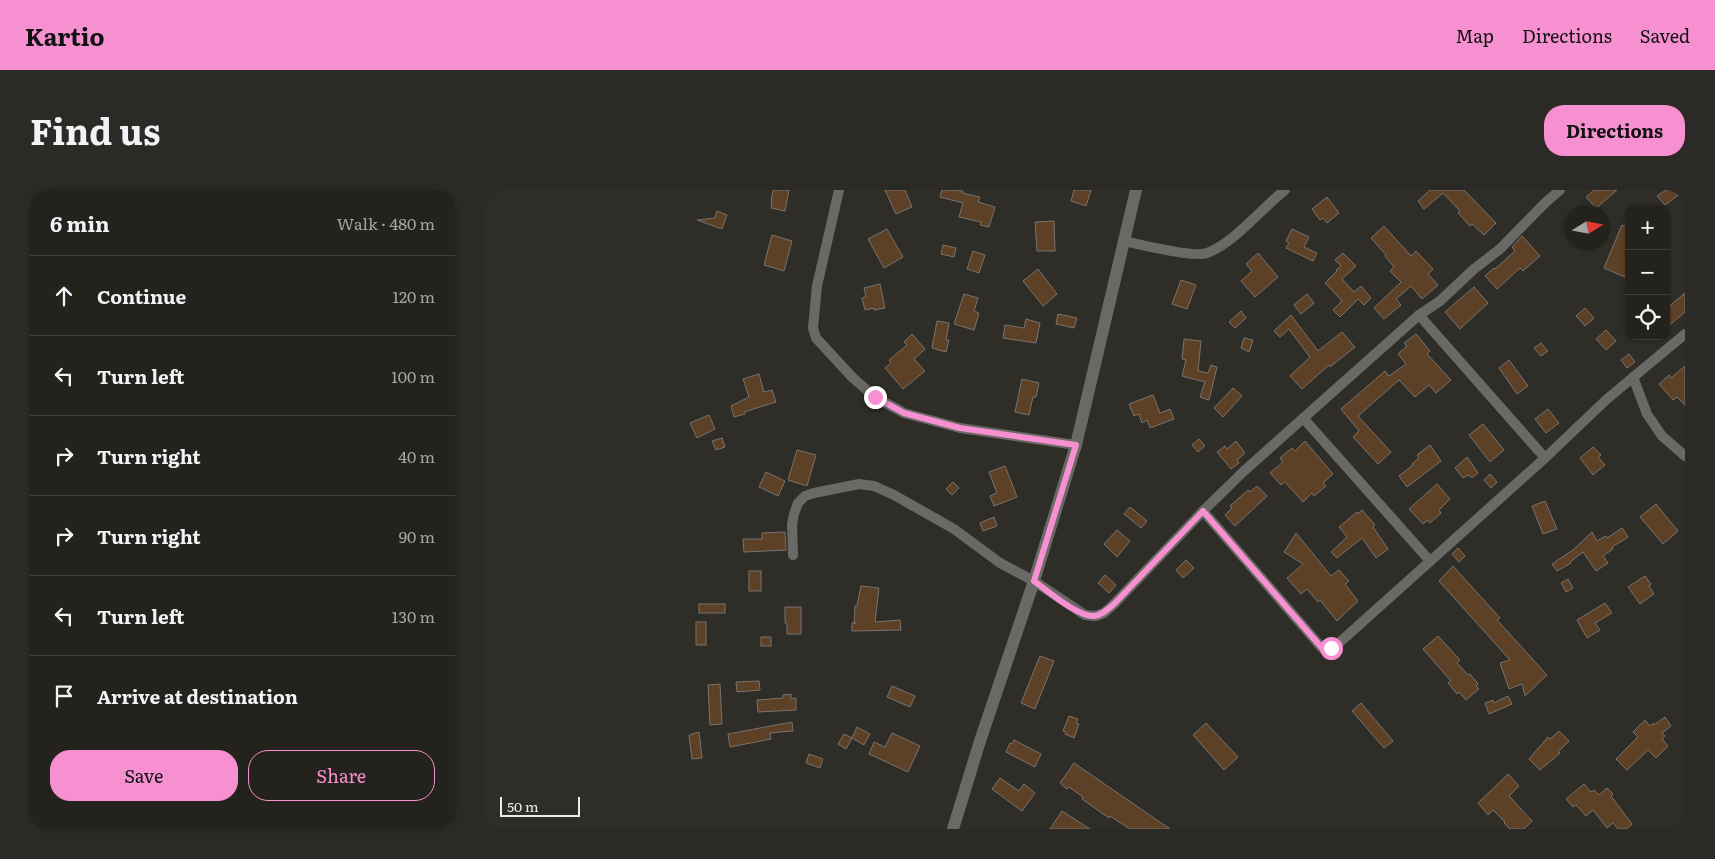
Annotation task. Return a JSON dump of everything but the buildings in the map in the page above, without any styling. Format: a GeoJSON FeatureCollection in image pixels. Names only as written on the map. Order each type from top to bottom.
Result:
{"type":"FeatureCollection","features":[{"type":"Feature","properties":{"kind":"street"},"geometry":{"type":"LineString","coordinates":[[839,190],[817,286],[813,328],[816,338],[853,378],[875,397],[904,413],[960,428],[1076,445]]}},
{"type":"Feature","properties":{"kind":"street"},"geometry":{"type":"LineString","coordinates":[[953,829],[1076,445],[1136,190]]}},
{"type":"Feature","properties":{"kind":"street"},"geometry":{"type":"LineString","coordinates":[[1124,241],[1175,252],[1206,254],[1235,235],[1285,190]]}},
{"type":"Feature","properties":{"kind":"street"},"geometry":{"type":"LineString","coordinates":[[793,555],[792,524],[798,503],[805,496],[866,484],[895,495],[954,529],[1000,564],[1034,581],[1085,615],[1096,616],[1101,614],[1114,604],[1244,471],[1419,315],[1440,301],[1474,269],[1500,249],[1545,203],[1561,190]]}},
{"type":"Feature","properties":{"kind":"street"},"geometry":{"type":"LineString","coordinates":[[1419,315],[1545,458]]}},
{"type":"Feature","properties":{"kind":"street"},"geometry":{"type":"LineString","coordinates":[[1203,511],[1322,648],[1327,649],[1339,643],[1545,458],[1607,399],[1685,334]]}},
{"type":"Feature","properties":{"kind":"street"},"geometry":{"type":"LineString","coordinates":[[1633,377],[1647,414],[1662,436],[1685,456]]}},
{"type":"Feature","properties":{"kind":"street"},"geometry":{"type":"LineString","coordinates":[[1304,419],[1430,561]]}},
{"type":"Feature","properties":{"kind":"route"},"geometry":{"type":"LineString","coordinates":[[875,397],[904,413],[960,428],[1076,445],[1034,581],[1085,615],[1096,616],[1114,604],[1203,511],[1322,648],[1331,648]]}}]}
